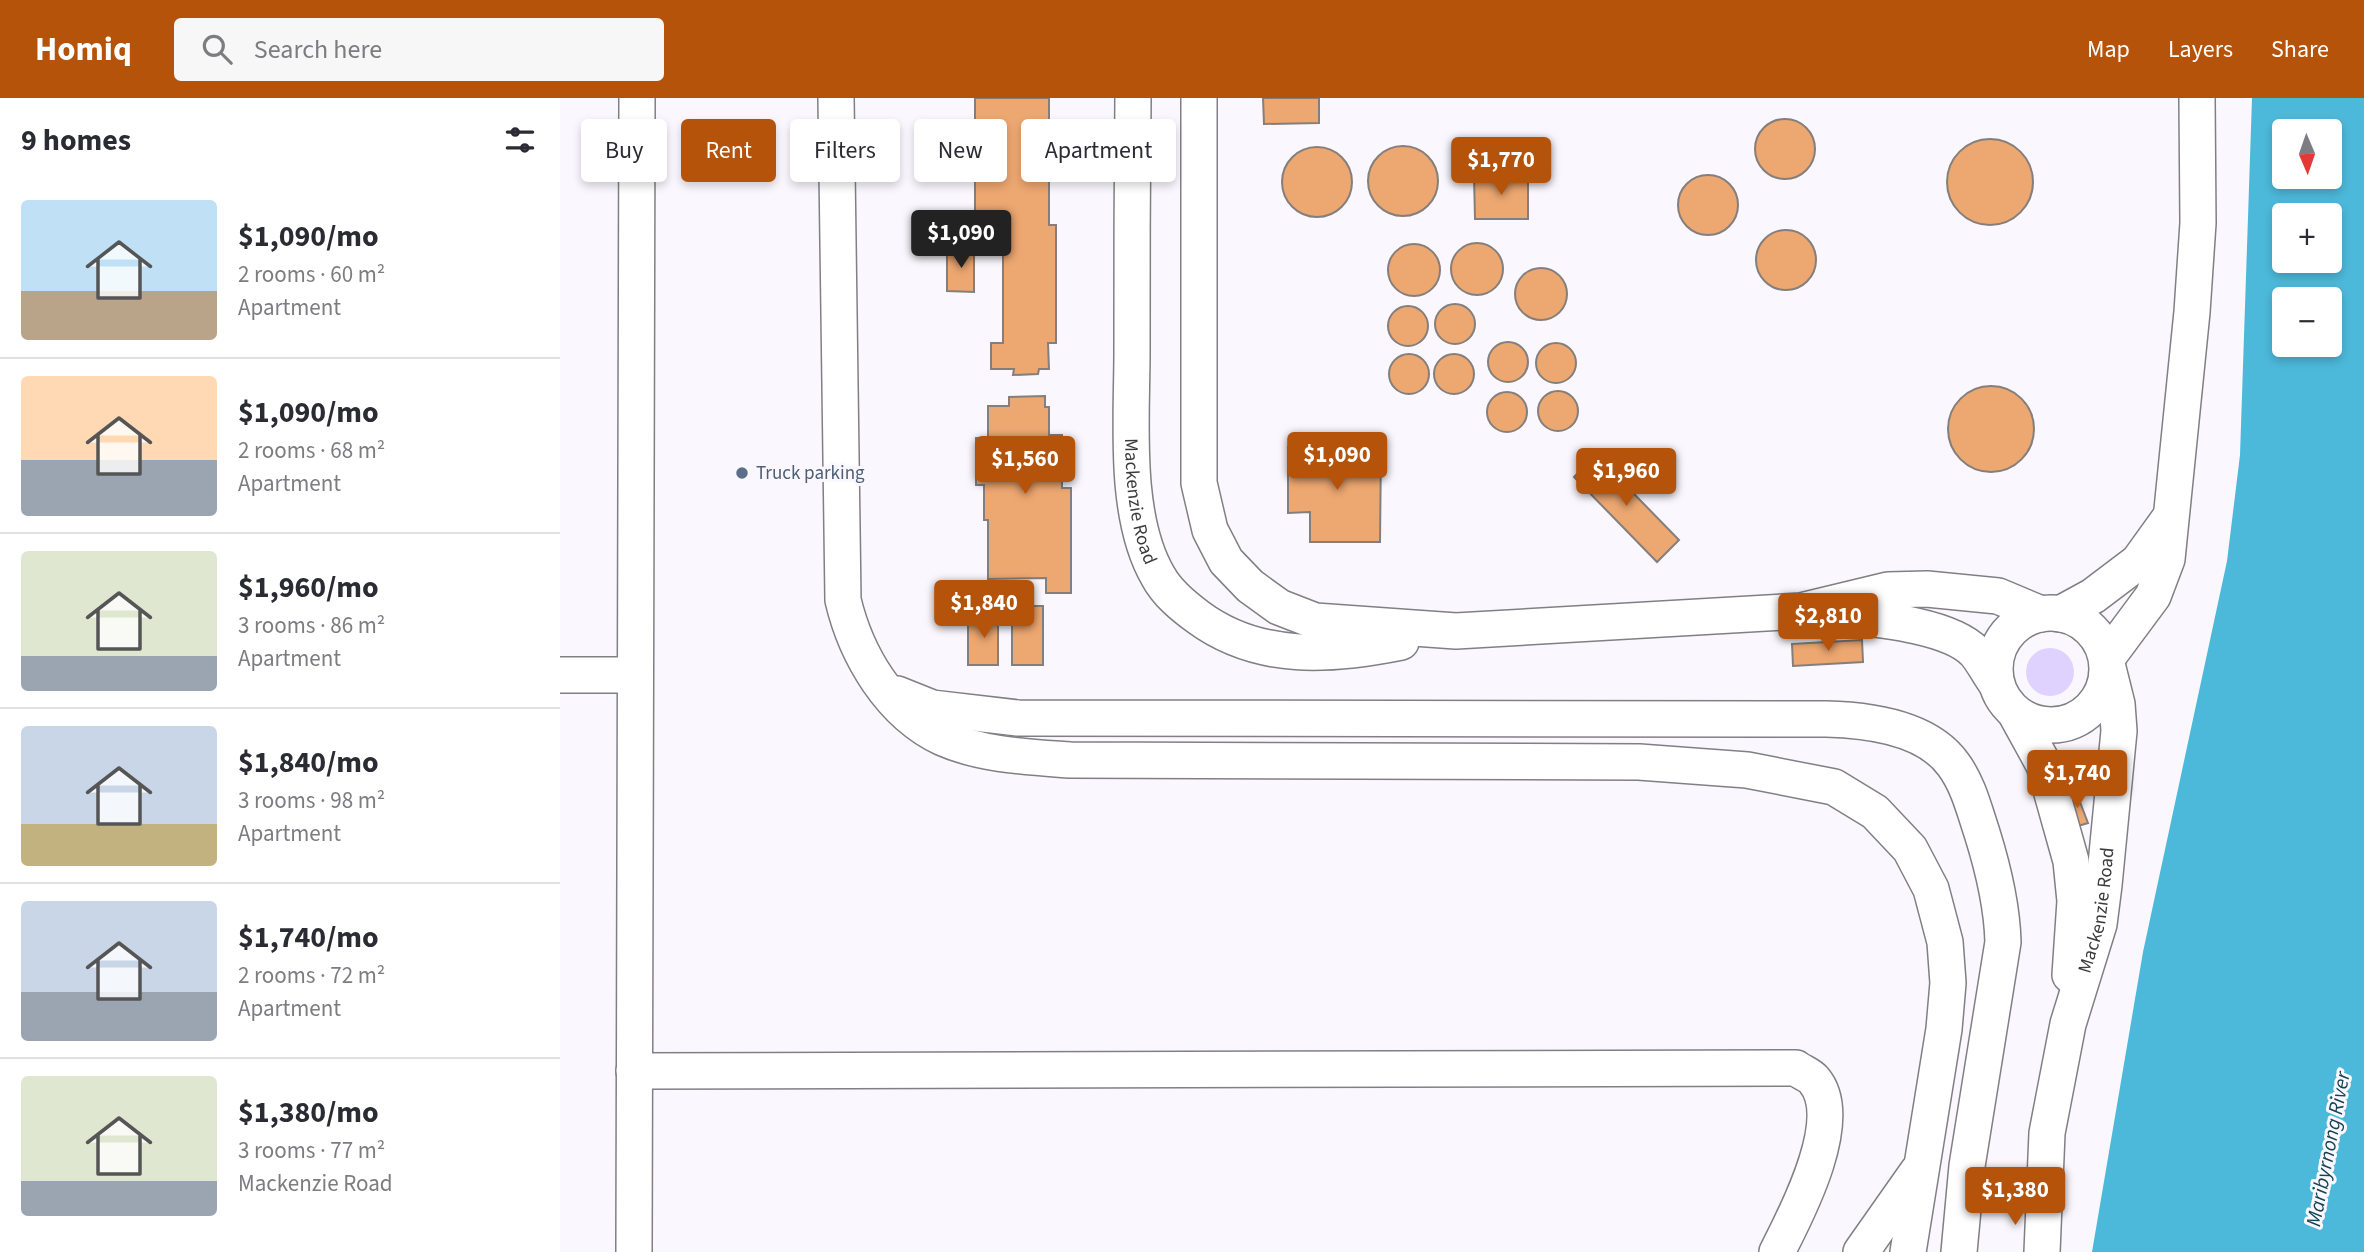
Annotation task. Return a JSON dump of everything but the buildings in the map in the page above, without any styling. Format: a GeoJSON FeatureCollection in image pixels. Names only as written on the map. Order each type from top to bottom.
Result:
{"type":"FeatureCollection","features":[{"type":"Feature","properties":{"kind":"street"},"geometry":{"type":"LineString","coordinates":[[634,1252],[637,98]]}},
{"type":"Feature","properties":{"kind":"street"},"geometry":{"type":"LineString","coordinates":[[836,98],[843,600],[850,630],[881,683],[918,724],[945,739],[1022,756],[1070,760],[1639,762],[1747,770],[1834,787],[1875,812],[1910,849],[1931,889],[1945,942],[1948,983],[1908,1252]]}},
{"type":"Feature","properties":{"kind":"street","name":"Mackenzie Road"},"geometry":{"type":"LineString","coordinates":[[1133,98],[1132,458],[1144,540],[1157,576],[1178,602],[1210,626],[1242,641],[1277,651],[1307,654],[1350,652],[1456,631]]}},
{"type":"Feature","properties":{"kind":"street","name":"Mackenzie Road"},"geometry":{"type":"LineString","coordinates":[[1199,98],[1199,483],[1210,530],[1226,561],[1250,586],[1279,607],[1315,621],[1349,626],[1456,631],[1801,611],[1909,624],[1941,633],[1973,651],[1996,684]]}},
{"type":"Feature","properties":{"kind":"street"},"geometry":{"type":"LineString","coordinates":[[2107,663],[2153,596],[2167,559],[2169,519],[2193,312],[2197,223],[2197,98]]}},
{"type":"Feature","properties":{"kind":"street"},"geometry":{"type":"LineString","coordinates":[[2051,614],[2076,619],[2090,629],[2100,642],[2107,663],[2105,686],[2097,702],[2084,715],[2068,723],[2050,726],[2032,722],[2016,714],[2004,701],[1996,684],[1994,668],[2003,639],[2026,618],[2051,614],[2093,596],[2138,562],[2169,519]]}},
{"type":"Feature","properties":{"kind":"street","name":"Mackenzie Road"},"geometry":{"type":"LineString","coordinates":[[1801,611],[1888,590],[1927,589],[1998,596],[2051,614]]}},
{"type":"Feature","properties":{"kind":"street","name":"Mackenzie Road"},"geometry":{"type":"LineString","coordinates":[[2017,1252],[2036,1201],[2068,1024],[2099,924],[2119,731],[2117,704],[2107,663]]}},
{"type":"Feature","properties":{"kind":"street"},"geometry":{"type":"LineString","coordinates":[[560,675],[634,675]]}},
{"type":"Feature","properties":{"kind":"street"},"geometry":{"type":"LineString","coordinates":[[881,683],[902,698],[932,708],[1018,718],[1826,719],[1849,720],[1910,733],[1931,744],[1952,762],[1969,794],[1987,850],[2003,923],[2003,942],[1967,1166],[1959,1252]]}},
{"type":"Feature","properties":{"kind":"street","name":"Mackenzie Road"},"geometry":{"type":"LineString","coordinates":[[2016,714],[2045,765],[2071,861],[2075,901],[2068,1024]]}},
{"type":"Feature","properties":{"kind":"street"},"geometry":{"type":"LineString","coordinates":[[634,1072],[1796,1068],[1815,1080],[1822,1101],[1823,1128],[1819,1159],[1801,1205],[1777,1252]]}},
{"type":"Feature","properties":{"kind":"street"},"geometry":{"type":"LineString","coordinates":[[1861,1252],[1922,1166]]}},
{"type":"Feature","properties":{"kind":"street"},"geometry":{"type":"LineString","coordinates":[[1882,1252],[1922,1166]]}},
{"type":"Feature","properties":{"kind":"street"},"geometry":{"type":"LineString","coordinates":[[1891,1252],[1922,1166]]}},
{"type":"Feature","properties":{"kind":"street"},"geometry":{"type":"LineString","coordinates":[[1900,1252],[1922,1166]]}},
{"type":"Feature","properties":{"kind":"street"},"geometry":{"type":"LineString","coordinates":[[1918,1252],[1922,1166]]}},
{"type":"Feature","properties":{"kind":"street","name":"Mackenzie Road"},"geometry":{"type":"LineString","coordinates":[[2036,1201],[2042,1252]]}},
{"type":"Feature","properties":{"kind":"shaded area"},"geometry":{"type":"Polygon","coordinates":[[[2050,648],[2067,655],[2074,672],[2067,689],[2050,696],[2033,689],[2026,672],[2033,655],[2050,648]]]}},
{"type":"Feature","properties":{"kind":"water","name":"Maribyrnong River"},"geometry":{"type":"Polygon","coordinates":[[[2252,98],[2364,98],[2364,1252],[2092,1252],[2143,952],[2227,561],[2240,455],[2252,98]]]}},
{"type":"Feature","properties":{"kind":"place","name":"Truck parking"},"geometry":{"type":"Point","coordinates":[742,473]}}]}
